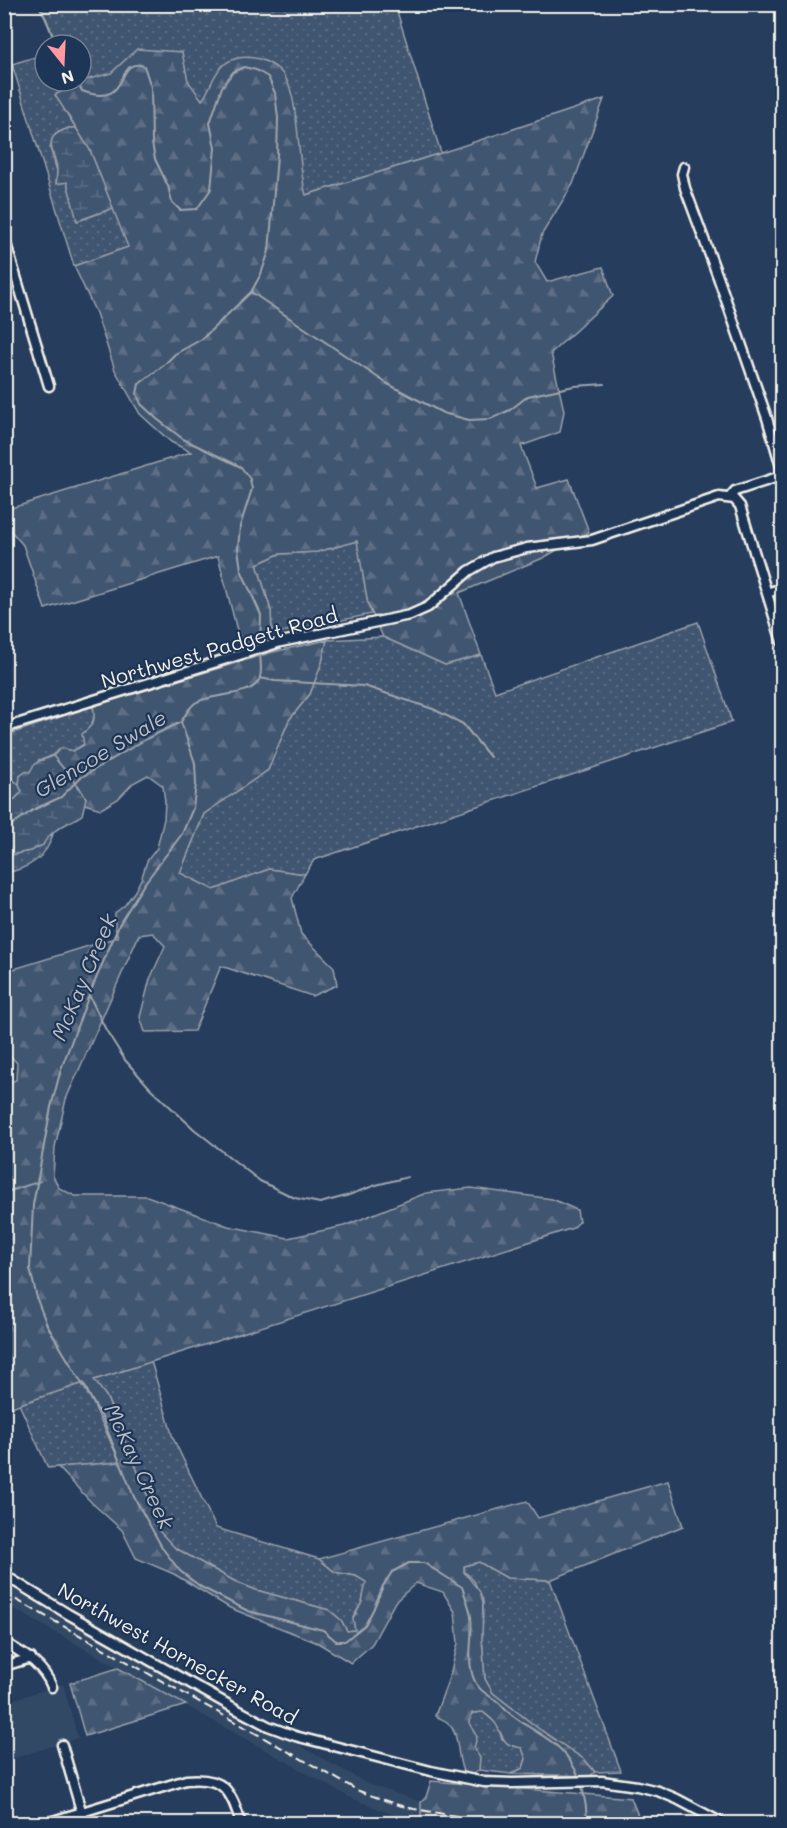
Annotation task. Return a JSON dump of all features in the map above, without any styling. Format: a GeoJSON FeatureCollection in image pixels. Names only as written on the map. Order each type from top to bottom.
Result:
{"type":"FeatureCollection","features":[{"type":"Feature","properties":{"kind":"street","name":"Northwest Padgett Road"},"geometry":{"type":"LineString","coordinates":[[4,728],[280,642],[418,612],[478,565],[503,554],[538,546],[586,542],[719,497],[730,497],[735,491],[778,477],[782,473],[781,467],[767,418],[685,188],[682,174],[684,166]]}},
{"type":"Feature","properties":{"kind":"street"},"geometry":{"type":"LineString","coordinates":[[4,237],[50,386]]}},
{"type":"Feature","properties":{"kind":"street"},"geometry":{"type":"LineString","coordinates":[[730,497],[740,506],[783,642]]}},
{"type":"Feature","properties":{"kind":"street"},"geometry":{"type":"LineString","coordinates":[[767,592],[783,588]]}},
{"type":"Feature","properties":{"kind":"street","name":"Northwest Hornecker Road"},"geometry":{"type":"LineString","coordinates":[[4,1575],[134,1652],[236,1709],[286,1733],[316,1743],[445,1774],[492,1782],[627,1784],[658,1791],[724,1824]]}},
{"type":"Feature","properties":{"kind":"street"},"geometry":{"type":"LineString","coordinates":[[4,1642],[32,1658],[46,1673],[52,1687]]}},
{"type":"Feature","properties":{"kind":"street"},"geometry":{"type":"LineString","coordinates":[[4,1666],[32,1658]]}},
{"type":"Feature","properties":{"kind":"street"},"geometry":{"type":"LineString","coordinates":[[62,1745],[86,1824]]}},
{"type":"Feature","properties":{"kind":"street"},"geometry":{"type":"LineString","coordinates":[[43,1824],[186,1780],[202,1778],[216,1782],[228,1791],[235,1803],[241,1824]]}},
{"type":"Feature","properties":{"kind":"shaded area"},"geometry":{"type":"Polygon","coordinates":[[[5,1581],[368,1784],[421,1802],[421,1823],[415,1823],[351,1798],[5,1604],[5,1581]]]}},
{"type":"Feature","properties":{"kind":"shaded area"},"geometry":{"type":"Polygon","coordinates":[[[63,1684],[78,1738],[5,1761],[5,1702],[63,1684]]]}},
{"type":"Feature","properties":{"kind":"green space"},"geometry":{"type":"Polygon","coordinates":[[[38,5],[395,5],[441,153],[229,219],[56,95],[76,128],[56,133],[50,148],[57,171],[56,183],[67,181],[78,221],[113,208],[129,247],[74,266],[12,64],[33,58],[33,93],[93,93],[93,33],[51,33],[38,5]]]}},
{"type":"Feature","properties":{"kind":"green space"},"geometry":{"type":"Polygon","coordinates":[[[137,49],[182,52],[188,81],[202,100],[213,78],[226,63],[246,57],[269,63],[282,73],[288,82],[292,96],[306,195],[604,99],[573,184],[542,234],[535,262],[547,282],[603,267],[613,296],[551,353],[564,411],[560,432],[521,446],[537,488],[569,479],[589,532],[543,558],[459,593],[481,655],[445,665],[383,637],[368,604],[357,541],[317,552],[279,554],[257,564],[271,611],[272,634],[241,646],[218,556],[45,609],[23,545],[5,524],[5,510],[191,452],[171,442],[140,414],[115,370],[96,313],[74,266],[128,247],[90,150],[55,95],[93,93],[93,78],[111,73],[137,49]]]}},
{"type":"Feature","properties":{"kind":"green space"},"geometry":{"type":"Polygon","coordinates":[[[69,128],[76,128],[90,150],[113,208],[77,221],[67,182],[56,184],[57,169],[51,144],[54,136],[69,128]]]}},
{"type":"Feature","properties":{"kind":"green space"},"geometry":{"type":"Polygon","coordinates":[[[358,541],[368,604],[372,614],[272,634],[271,611],[257,564],[279,554],[317,552],[358,541]]]}},
{"type":"Feature","properties":{"kind":"green space"},"geometry":{"type":"Polygon","coordinates":[[[698,622],[732,722],[314,860],[305,874],[269,869],[214,890],[180,873],[204,814],[268,770],[289,720],[310,694],[322,662],[327,640],[383,637],[445,665],[481,655],[495,692],[698,622]]]}},
{"type":"Feature","properties":{"kind":"green space"},"geometry":{"type":"Polygon","coordinates":[[[327,640],[322,662],[310,694],[289,720],[268,770],[204,814],[180,873],[214,890],[269,869],[305,874],[292,898],[301,934],[334,967],[337,985],[312,996],[221,966],[194,1031],[145,1032],[140,1017],[150,979],[165,946],[153,933],[139,935],[66,1099],[55,1147],[53,1176],[59,1188],[75,1196],[147,1196],[228,1226],[288,1238],[344,1226],[426,1193],[471,1188],[552,1199],[577,1210],[579,1222],[573,1228],[94,1380],[106,1396],[143,1488],[157,1511],[159,1531],[175,1548],[236,1582],[256,1590],[329,1610],[341,1620],[347,1631],[355,1630],[353,1618],[362,1602],[366,1582],[356,1576],[335,1572],[319,1559],[527,1501],[538,1518],[668,1481],[683,1526],[550,1580],[507,1578],[479,1562],[464,1566],[464,1572],[480,1592],[483,1602],[482,1638],[485,1679],[493,1693],[539,1729],[585,1760],[595,1772],[590,1776],[511,1774],[523,1768],[526,1759],[522,1748],[505,1742],[495,1722],[483,1712],[472,1713],[469,1723],[477,1737],[474,1748],[480,1758],[479,1770],[473,1774],[464,1773],[452,1728],[447,1722],[435,1716],[450,1675],[458,1643],[455,1612],[443,1592],[416,1583],[395,1602],[372,1644],[351,1663],[318,1643],[230,1608],[174,1574],[136,1558],[122,1530],[92,1503],[58,1467],[120,1462],[84,1383],[5,1409],[5,1193],[41,1181],[5,1192],[5,1084],[16,1080],[17,1063],[5,1050],[4,972],[118,937],[115,913],[125,905],[135,891],[147,861],[157,848],[164,819],[163,786],[148,775],[133,783],[118,799],[101,809],[84,804],[86,798],[78,785],[53,756],[61,748],[73,751],[84,745],[82,734],[93,722],[93,706],[273,652],[327,640]]]}},
{"type":"Feature","properties":{"kind":"green space"},"geometry":{"type":"Polygon","coordinates":[[[93,706],[95,715],[84,744],[73,751],[61,748],[51,756],[39,760],[30,772],[20,776],[19,785],[5,773],[4,736],[93,706]]]}},
{"type":"Feature","properties":{"kind":"green space"},"geometry":{"type":"Polygon","coordinates":[[[53,756],[86,798],[82,815],[55,831],[43,845],[30,851],[5,856],[5,807],[22,792],[19,785],[20,776],[25,772],[30,772],[37,763],[53,756]]]}},
{"type":"Feature","properties":{"kind":"green space"},"geometry":{"type":"Polygon","coordinates":[[[5,773],[19,785],[22,792],[5,807],[5,773]]]}},
{"type":"Feature","properties":{"kind":"green space"},"geometry":{"type":"Polygon","coordinates":[[[53,834],[46,849],[35,861],[5,873],[5,856],[30,851],[43,845],[46,838],[53,834]]]}},
{"type":"Feature","properties":{"kind":"green space"},"geometry":{"type":"Polygon","coordinates":[[[151,1361],[173,1438],[216,1528],[319,1559],[335,1572],[356,1576],[367,1582],[362,1602],[353,1618],[355,1630],[347,1631],[341,1620],[329,1610],[256,1590],[236,1582],[175,1548],[159,1531],[157,1511],[143,1488],[106,1396],[93,1380],[151,1361]]]}},
{"type":"Feature","properties":{"kind":"green space"},"geometry":{"type":"Polygon","coordinates":[[[84,1383],[120,1462],[48,1468],[19,1404],[84,1383]]]}},
{"type":"Feature","properties":{"kind":"green space"},"geometry":{"type":"Polygon","coordinates":[[[479,1562],[507,1578],[550,1580],[621,1771],[595,1772],[585,1760],[539,1729],[493,1693],[485,1679],[482,1638],[483,1602],[474,1581],[464,1571],[464,1566],[479,1562]]]}},
{"type":"Feature","properties":{"kind":"green space"},"geometry":{"type":"Polygon","coordinates":[[[118,1668],[186,1705],[85,1736],[70,1683],[118,1668]]]}},
{"type":"Feature","properties":{"kind":"green space"},"geometry":{"type":"Polygon","coordinates":[[[483,1712],[497,1724],[502,1739],[522,1748],[526,1759],[523,1768],[511,1774],[479,1770],[470,1721],[472,1713],[483,1712]]]}},
{"type":"Feature","properties":{"kind":"green space"},"geometry":{"type":"Polygon","coordinates":[[[431,1781],[631,1798],[641,1823],[421,1824],[421,1802],[426,1797],[431,1781]]]}},
{"type":"Feature","properties":{"kind":"waterway","name":"McKay Creek"},"geometry":{"type":"LineString","coordinates":[[39,4],[52,33]]}},
{"type":"Feature","properties":{"kind":"waterway","name":"McKay Creek"},"geometry":{"type":"LineString","coordinates":[[90,93],[109,94],[116,89],[128,68],[135,65],[144,66],[151,87],[152,143],[155,159],[168,186],[172,202],[180,210],[197,209],[211,189],[215,148],[210,123],[222,87],[233,72],[244,67],[256,70],[268,77],[275,93],[278,118],[277,156],[269,251],[261,274],[251,292],[202,339],[175,354],[139,384],[137,394],[141,404],[183,439],[241,467],[250,479],[252,489],[240,526],[238,549],[241,570],[261,615],[260,647]]}},
{"type":"Feature","properties":{"kind":"waterway"},"geometry":{"type":"LineString","coordinates":[[251,292],[386,383],[443,413],[469,420],[490,419],[510,410],[528,396],[574,386],[605,384]]}},
{"type":"Feature","properties":{"kind":"waterway","name":"McKay Creek"},"geometry":{"type":"LineString","coordinates":[[260,652],[261,674],[255,686],[248,690],[211,697],[195,703],[181,722],[195,763],[196,784],[193,808],[182,834],[144,884],[120,923],[61,1069],[51,1107],[33,1205],[30,1269],[38,1302],[47,1325],[102,1417],[134,1497],[163,1549],[180,1571],[201,1587],[248,1611],[323,1630],[336,1641],[345,1641],[365,1625],[392,1572],[409,1563],[424,1563],[462,1587],[469,1605],[472,1625],[470,1660],[477,1685],[508,1712],[558,1747],[574,1766],[580,1780]]}},
{"type":"Feature","properties":{"kind":"waterway"},"geometry":{"type":"LineString","coordinates":[[260,678],[275,681],[364,686],[433,709],[463,724],[490,757]]}},
{"type":"Feature","properties":{"kind":"waterway","name":"Glencoe Swale"},"geometry":{"type":"LineString","coordinates":[[4,830],[33,810],[61,797],[80,778],[148,738],[181,722]]}},
{"type":"Feature","properties":{"kind":"waterway"},"geometry":{"type":"LineString","coordinates":[[89,995],[106,1030],[125,1060],[150,1088],[194,1129],[260,1181],[295,1198],[320,1203],[408,1177]]}},
{"type":"Feature","properties":{"kind":"waterway","name":"McKay Creek"},"geometry":{"type":"LineString","coordinates":[[582,1785],[587,1824]]}},
{"type":"Feature","properties":{"kind":"railway"},"geometry":{"type":"LineString","coordinates":[[4,1593],[359,1791],[414,1809],[504,1824]]}}]}
